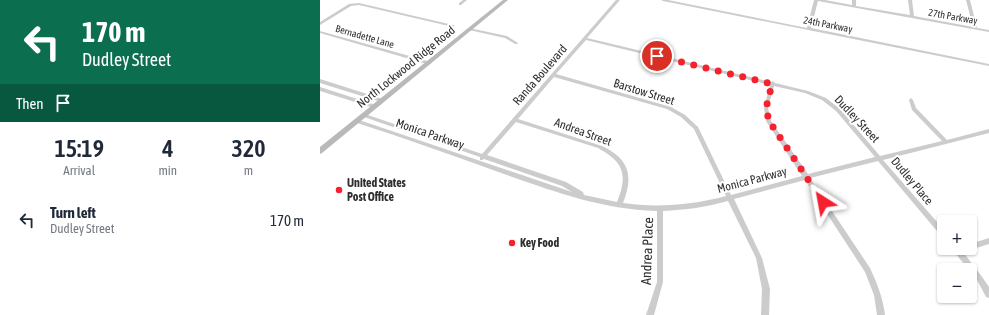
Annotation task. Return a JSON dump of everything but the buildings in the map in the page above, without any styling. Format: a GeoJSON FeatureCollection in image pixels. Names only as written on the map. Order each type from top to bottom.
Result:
{"type":"FeatureCollection","features":[{"type":"Feature","properties":{"kind":"main road","name":"North Lockwood Ridge Road"},"geometry":{"type":"LineString","coordinates":[[320,151],[506,0]]}},
{"type":"Feature","properties":{"kind":"street"},"geometry":{"type":"LineString","coordinates":[[460,4],[465,0]]}},
{"type":"Feature","properties":{"kind":"street","name":"Randa Boulevard"},"geometry":{"type":"LineString","coordinates":[[478,163],[618,0]]}},
{"type":"Feature","properties":{"kind":"street","name":"24th Parkway"},"geometry":{"type":"LineString","coordinates":[[663,0],[685,2],[809,29],[989,65]]}},
{"type":"Feature","properties":{"kind":"street"},"geometry":{"type":"LineString","coordinates":[[809,29],[816,0]]}},
{"type":"Feature","properties":{"kind":"street","name":"27th Parkway"},"geometry":{"type":"LineString","coordinates":[[819,0],[989,31]]}},
{"type":"Feature","properties":{"kind":"street"},"geometry":{"type":"LineString","coordinates":[[854,0],[854,6]]}},
{"type":"Feature","properties":{"kind":"street"},"geometry":{"type":"LineString","coordinates":[[910,0],[912,17]]}},
{"type":"Feature","properties":{"kind":"street"},"geometry":{"type":"LineString","coordinates":[[968,0],[975,28]]}},
{"type":"Feature","properties":{"kind":"street"},"geometry":{"type":"LineString","coordinates":[[320,24],[350,6],[359,4],[453,26]]}},
{"type":"Feature","properties":{"kind":"street"},"geometry":{"type":"LineString","coordinates":[[470,29],[506,38],[516,43]]}},
{"type":"Feature","properties":{"kind":"street","name":"Bernadette Lane"},"geometry":{"type":"LineString","coordinates":[[320,32],[429,63]]}},
{"type":"Feature","properties":{"kind":"street","name":"Dudley Street"},"geometry":{"type":"LineString","coordinates":[[585,39],[810,93],[828,102],[838,110],[879,159]]}},
{"type":"Feature","properties":{"kind":"street","name":"Barstow Street"},"geometry":{"type":"LineString","coordinates":[[553,75],[660,105],[684,116],[697,130],[762,266],[766,289],[765,315]]}},
{"type":"Feature","properties":{"kind":"street"},"geometry":{"type":"LineString","coordinates":[[320,81],[381,100]]}},
{"type":"Feature","properties":{"kind":"street"},"geometry":{"type":"LineString","coordinates":[[772,84],[767,105],[767,116],[870,275],[878,295],[880,315]]}},
{"type":"Feature","properties":{"kind":"street"},"geometry":{"type":"LineString","coordinates":[[320,89],[374,106]]}},
{"type":"Feature","properties":{"kind":"street"},"geometry":{"type":"LineString","coordinates":[[911,100],[914,109],[946,142]]}},
{"type":"Feature","properties":{"kind":"street","name":"Monica Parkway"},"geometry":{"type":"LineString","coordinates":[[364,115],[564,184],[588,198]]}},
{"type":"Feature","properties":{"kind":"street","name":"Andrea Street"},"geometry":{"type":"LineString","coordinates":[[514,120],[600,148],[612,154],[621,163],[626,175],[626,188],[618,205]]}},
{"type":"Feature","properties":{"kind":"street","name":"Monica Parkway"},"geometry":{"type":"LineString","coordinates":[[356,121],[557,190],[618,205],[639,209],[660,210],[694,207],[989,131]]}},
{"type":"Feature","properties":{"kind":"street","name":"Dudley Place"},"geometry":{"type":"LineString","coordinates":[[879,159],[937,227]]}},
{"type":"Feature","properties":{"kind":"street","name":"Andrea Place"},"geometry":{"type":"LineString","coordinates":[[650,315],[660,282],[660,210]]}},
{"type":"Feature","properties":{"kind":"street"},"geometry":{"type":"LineString","coordinates":[[977,245],[989,241]]}},
{"type":"Feature","properties":{"kind":"street"},"geometry":{"type":"LineString","coordinates":[[961,255],[978,276],[989,294]]}},
{"type":"Feature","properties":{"kind":"place","name":"United States Post Office"},"geometry":{"type":"Point","coordinates":[339,190]}},
{"type":"Feature","properties":{"kind":"place","name":"Key Food"},"geometry":{"type":"Point","coordinates":[512,243]}},
{"type":"Feature","properties":{"kind":"route"},"geometry":{"type":"LineString","coordinates":[[657,56],[772,84],[766,108],[769,121],[823,202]]}}]}
